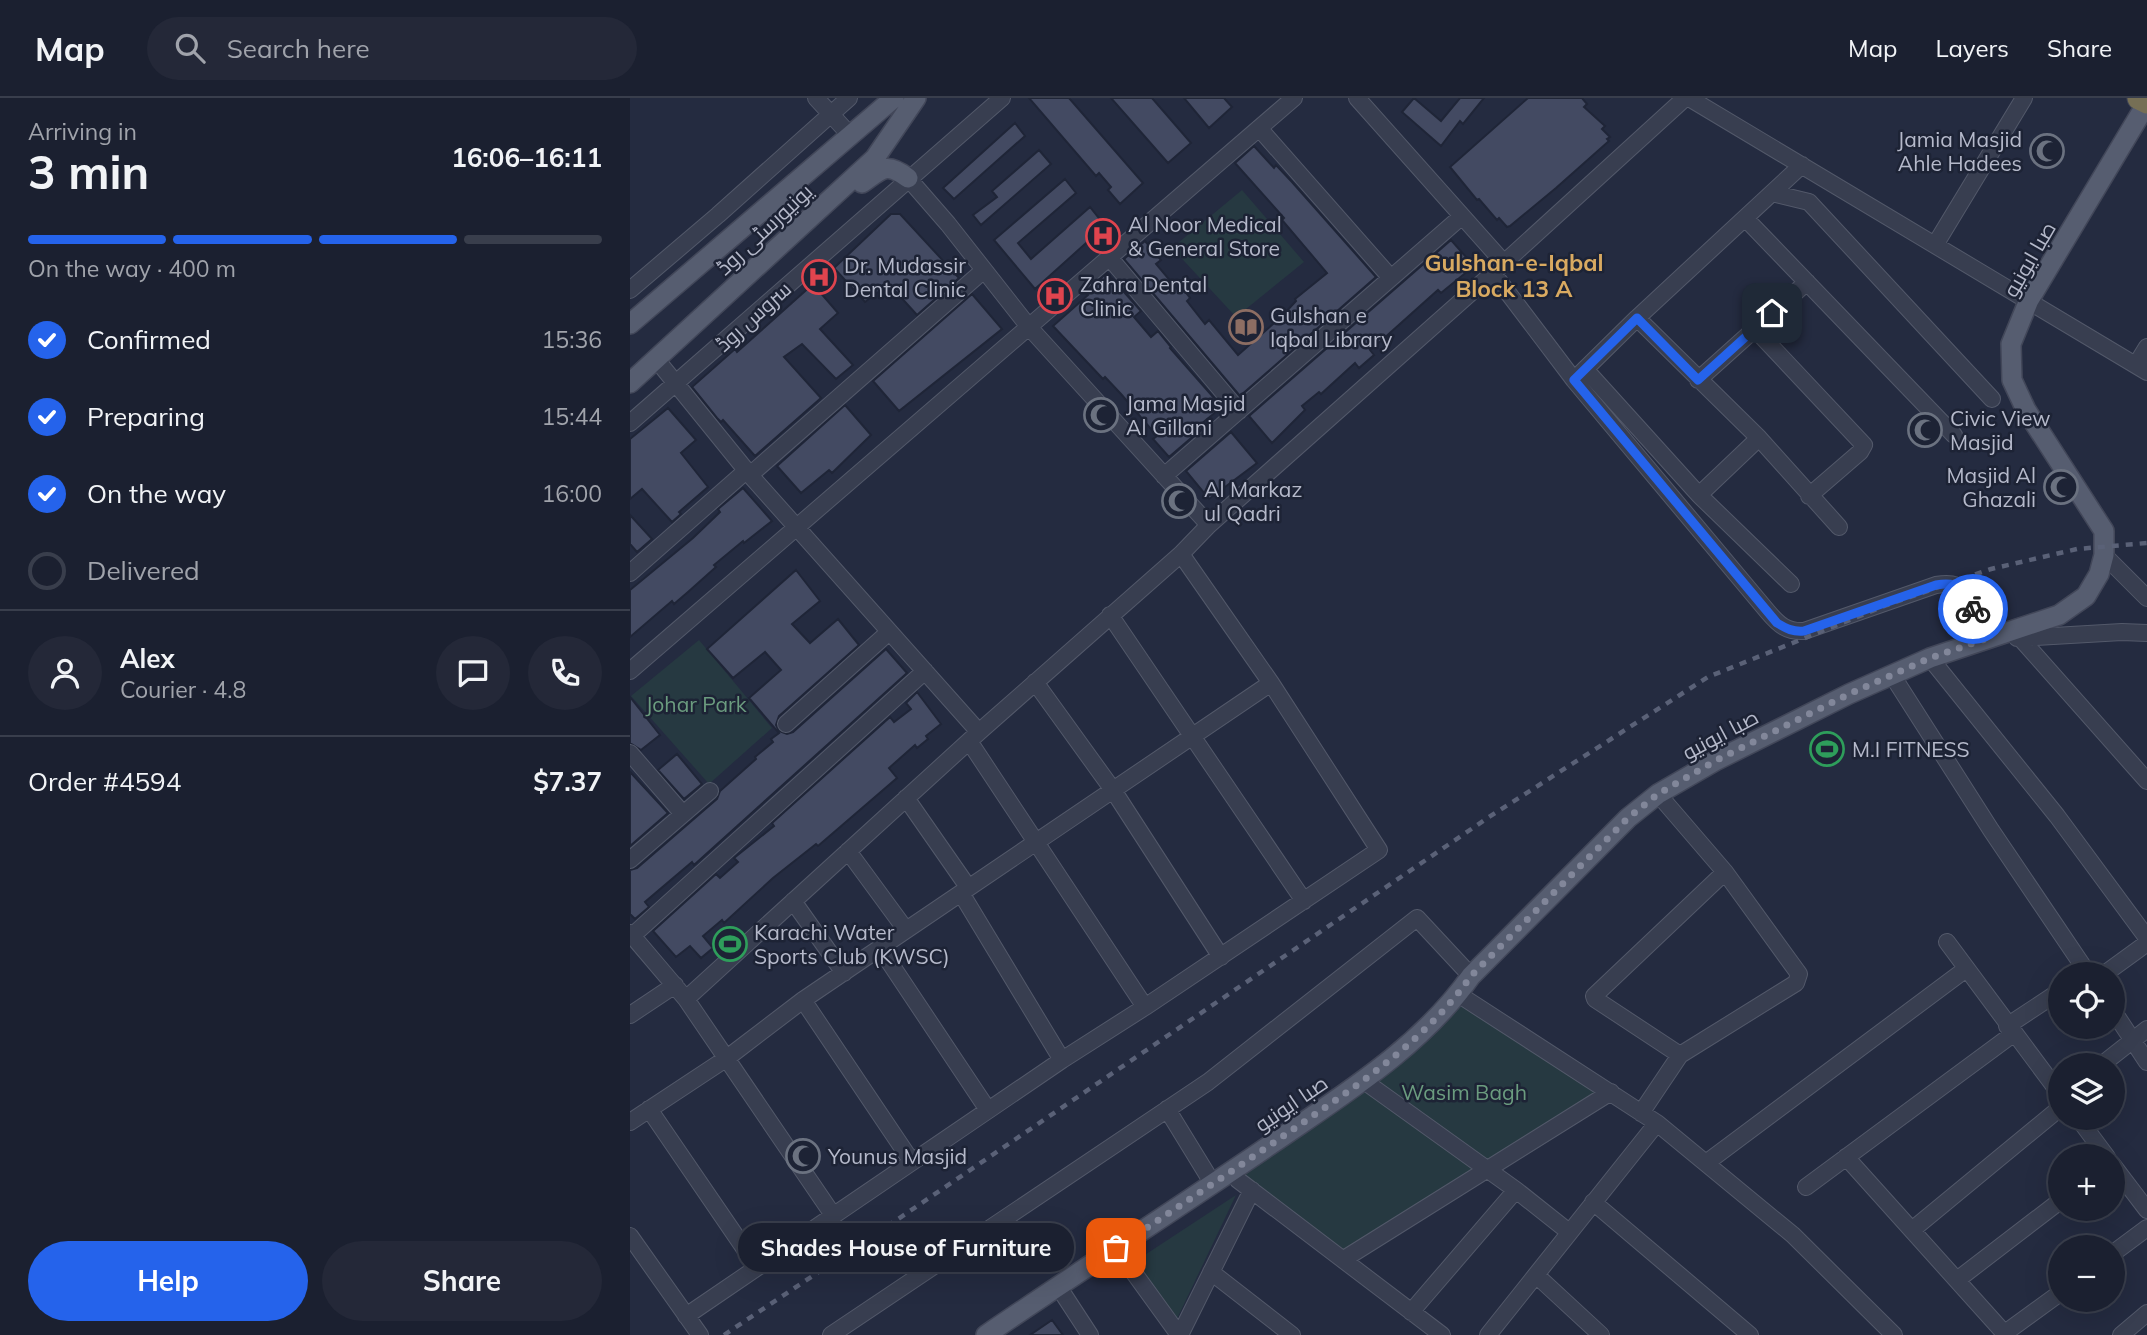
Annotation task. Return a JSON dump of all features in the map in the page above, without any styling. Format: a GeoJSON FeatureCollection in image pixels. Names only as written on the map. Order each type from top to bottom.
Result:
{"type":"FeatureCollection","features":[{"type":"Feature","properties":{"kind":"highway"},"geometry":{"type":"LineString","coordinates":[[2139,98],[2147,103]]}},
{"type":"Feature","properties":{"kind":"main road","name":"یونیورسٹی روڈ"},"geometry":{"type":"LineString","coordinates":[[630,324],[894,98]]}},
{"type":"Feature","properties":{"kind":"main road","name":"یونیورسٹی روڈ"},"geometry":{"type":"LineString","coordinates":[[630,383],[875,158],[916,98]]}},
{"type":"Feature","properties":{"kind":"main road","name":"صبا ایونیو"},"geometry":{"type":"LineString","coordinates":[[986,1335],[1364,1080],[1414,1039],[1458,994],[1471,976],[1628,818],[1658,794],[1770,733],[1892,675],[1930,658],[2059,615],[2087,596],[2099,574],[2104,555],[2104,531],[2026,410],[2012,380],[2011,344],[2029,300],[2147,103]]}},
{"type":"Feature","properties":{"kind":"main road"},"geometry":{"type":"LineString","coordinates":[[805,223],[881,170],[895,168],[908,178]]}},
{"type":"Feature","properties":{"kind":"street"},"geometry":{"type":"LineString","coordinates":[[816,98],[850,135]]}},
{"type":"Feature","properties":{"kind":"street"},"geometry":{"type":"LineString","coordinates":[[647,310],[630,290],[830,114],[849,98],[869,119]]}},
{"type":"Feature","properties":{"kind":"street","name":"سروس روڈ"},"geometry":{"type":"LineString","coordinates":[[630,423],[1002,98]]}},
{"type":"Feature","properties":{"kind":"street"},"geometry":{"type":"LineString","coordinates":[[630,671],[1294,98]]}},
{"type":"Feature","properties":{"kind":"street"},"geometry":{"type":"LineString","coordinates":[[1357,98],[1461,217],[1580,375],[1777,623],[1785,629],[1804,631],[1936,585],[1949,583],[1959,586],[1965,592],[1992,636],[2022,640],[2122,632],[2147,634]]}},
{"type":"Feature","properties":{"kind":"street"},"geometry":{"type":"LineString","coordinates":[[686,999],[974,736],[1181,554],[1209,525],[1687,98],[2141,368],[2147,347]]}},
{"type":"Feature","properties":{"kind":"street"},"geometry":{"type":"LineString","coordinates":[[1936,245],[2024,98]]}},
{"type":"Feature","properties":{"kind":"street"},"geometry":{"type":"LineString","coordinates":[[1259,128],[1391,278]]}},
{"type":"Feature","properties":{"kind":"street"},"geometry":{"type":"LineString","coordinates":[[1580,375],[1637,318],[1802,165]]}},
{"type":"Feature","properties":{"kind":"street"},"geometry":{"type":"LineString","coordinates":[[908,178],[1029,327],[1209,525]]}},
{"type":"Feature","properties":{"kind":"street"},"geometry":{"type":"LineString","coordinates":[[1772,193],[1809,202],[1992,399]]}},
{"type":"Feature","properties":{"kind":"street"},"geometry":{"type":"LineString","coordinates":[[1164,476],[1461,217]]}},
{"type":"Feature","properties":{"kind":"street"},"geometry":{"type":"LineString","coordinates":[[1745,218],[1954,435]]}},
{"type":"Feature","properties":{"kind":"street"},"geometry":{"type":"LineString","coordinates":[[1110,257],[1239,411]]}},
{"type":"Feature","properties":{"kind":"street"},"geometry":{"type":"LineString","coordinates":[[630,573],[984,270]]}},
{"type":"Feature","properties":{"kind":"street"},"geometry":{"type":"LineString","coordinates":[[1698,380],[1807,282]]}},
{"type":"Feature","properties":{"kind":"street"},"geometry":{"type":"LineString","coordinates":[[1637,318],[1759,438],[1839,527]]}},
{"type":"Feature","properties":{"kind":"street"},"geometry":{"type":"LineString","coordinates":[[1754,328],[1864,445],[1860,452],[1809,496]]}},
{"type":"Feature","properties":{"kind":"street"},"geometry":{"type":"LineString","coordinates":[[656,359],[749,473],[925,671],[974,736],[1036,842],[1145,1007]]}},
{"type":"Feature","properties":{"kind":"street"},"geometry":{"type":"LineString","coordinates":[[1580,375],[1791,584]]}},
{"type":"Feature","properties":{"kind":"street"},"geometry":{"type":"LineString","coordinates":[[1699,495],[1759,438]]}},
{"type":"Feature","properties":{"kind":"street"},"geometry":{"type":"LineString","coordinates":[[686,1315],[1062,1060],[1379,850],[1271,683],[1181,554]]}},
{"type":"Feature","properties":{"kind":"street"},"geometry":{"type":"LineString","coordinates":[[2104,555],[2147,598]]}},
{"type":"Feature","properties":{"kind":"street"},"geometry":{"type":"LineString","coordinates":[[1110,615],[1304,901]]}},
{"type":"Feature","properties":{"kind":"street"},"geometry":{"type":"LineString","coordinates":[[786,724],[889,632]]}},
{"type":"Feature","properties":{"kind":"street"},"geometry":{"type":"LineString","coordinates":[[2022,640],[2147,781]]}},
{"type":"Feature","properties":{"kind":"street"},"geometry":{"type":"LineString","coordinates":[[1930,658],[2057,816],[2147,940],[2111,962]]}},
{"type":"Feature","properties":{"kind":"street"},"geometry":{"type":"LineString","coordinates":[[833,1215],[686,999],[633,940],[925,671]]}},
{"type":"Feature","properties":{"kind":"street"},"geometry":{"type":"LineString","coordinates":[[1892,675],[1991,830],[2083,962]]}},
{"type":"Feature","properties":{"kind":"street"},"geometry":{"type":"LineString","coordinates":[[1035,682],[1113,790],[1221,957]]}},
{"type":"Feature","properties":{"kind":"street"},"geometry":{"type":"LineString","coordinates":[[630,1122],[727,1058],[803,1000],[1271,683]]}},
{"type":"Feature","properties":{"kind":"street"},"geometry":{"type":"LineString","coordinates":[[630,752],[683,814]]}},
{"type":"Feature","properties":{"kind":"street"},"geometry":{"type":"LineString","coordinates":[[634,850],[710,791]]}},
{"type":"Feature","properties":{"kind":"street"},"geometry":{"type":"LineString","coordinates":[[1641,1113],[1681,1055],[1796,983],[1799,974],[1724,872],[1658,794]]}},
{"type":"Feature","properties":{"kind":"street"},"geometry":{"type":"LineString","coordinates":[[906,798],[964,890],[1062,1060]]}},
{"type":"Feature","properties":{"kind":"street"},"geometry":{"type":"LineString","coordinates":[[848,851],[906,930]]}},
{"type":"Feature","properties":{"kind":"street"},"geometry":{"type":"LineString","coordinates":[[1681,1055],[1594,996],[1724,872]]}},
{"type":"Feature","properties":{"kind":"street"},"geometry":{"type":"LineString","coordinates":[[793,901],[844,973]]}},
{"type":"Feature","properties":{"kind":"street"},"geometry":{"type":"LineString","coordinates":[[831,1335],[1167,1109],[1267,1037],[1417,918],[1471,976]]}},
{"type":"Feature","properties":{"kind":"street"},"geometry":{"type":"LineString","coordinates":[[1947,942],[2048,1079]]}},
{"type":"Feature","properties":{"kind":"street"},"geometry":{"type":"LineString","coordinates":[[880,948],[988,1110]]}},
{"type":"Feature","properties":{"kind":"street"},"geometry":{"type":"LineString","coordinates":[[1706,1163],[1966,970]]}},
{"type":"Feature","properties":{"kind":"street"},"geometry":{"type":"LineString","coordinates":[[630,1015],[674,985]]}},
{"type":"Feature","properties":{"kind":"street"},"geometry":{"type":"LineString","coordinates":[[1458,994],[1657,1123],[1793,1235],[1894,1335]]}},
{"type":"Feature","properties":{"kind":"street"},"geometry":{"type":"LineString","coordinates":[[803,1000],[912,1162]]}},
{"type":"Feature","properties":{"kind":"street"},"geometry":{"type":"LineString","coordinates":[[1806,1187],[2048,1000]]}},
{"type":"Feature","properties":{"kind":"street"},"geometry":{"type":"LineString","coordinates":[[2125,1028],[2147,1062]]}},
{"type":"Feature","properties":{"kind":"street"},"geometry":{"type":"LineString","coordinates":[[2116,1053],[2147,1029]]}},
{"type":"Feature","properties":{"kind":"street"},"geometry":{"type":"LineString","coordinates":[[1364,1080],[1516,1190],[1569,1232]]}},
{"type":"Feature","properties":{"kind":"street"},"geometry":{"type":"LineString","coordinates":[[1344,1259],[1611,1092]]}},
{"type":"Feature","properties":{"kind":"street"},"geometry":{"type":"LineString","coordinates":[[649,1109],[757,1267]]}},
{"type":"Feature","properties":{"kind":"street"},"geometry":{"type":"LineString","coordinates":[[1167,1109],[1213,1184]]}},
{"type":"Feature","properties":{"kind":"street"},"geometry":{"type":"LineString","coordinates":[[1912,1230],[2048,1118]]}},
{"type":"Feature","properties":{"kind":"street"},"geometry":{"type":"LineString","coordinates":[[1488,1335],[1657,1123]]}},
{"type":"Feature","properties":{"kind":"street"},"geometry":{"type":"LineString","coordinates":[[1846,1157],[2005,1334],[2048,1302]]}},
{"type":"Feature","properties":{"kind":"street"},"geometry":{"type":"LineString","coordinates":[[1232,1171],[1238,1180],[1442,1335]]}},
{"type":"Feature","properties":{"kind":"street"},"geometry":{"type":"LineString","coordinates":[[2125,1181],[2147,1210]]}},
{"type":"Feature","properties":{"kind":"street"},"geometry":{"type":"LineString","coordinates":[[1116,1248],[1180,1335],[1252,1190]]}},
{"type":"Feature","properties":{"kind":"street"},"geometry":{"type":"LineString","coordinates":[[1411,1312],[1516,1190]]}},
{"type":"Feature","properties":{"kind":"street"},"geometry":{"type":"LineString","coordinates":[[1593,1202],[1750,1335]]}},
{"type":"Feature","properties":{"kind":"street"},"geometry":{"type":"LineString","coordinates":[[1956,1280],[2048,1210]]}},
{"type":"Feature","properties":{"kind":"street"},"geometry":{"type":"LineString","coordinates":[[2125,1244],[2147,1228]]}},
{"type":"Feature","properties":{"kind":"street"},"geometry":{"type":"LineString","coordinates":[[630,1236],[700,1335]]}},
{"type":"Feature","properties":{"kind":"street"},"geometry":{"type":"LineString","coordinates":[[1211,1272],[1292,1335]]}},
{"type":"Feature","properties":{"kind":"street"},"geometry":{"type":"LineString","coordinates":[[1536,1275],[1601,1335]]}},
{"type":"Feature","properties":{"kind":"street"},"geometry":{"type":"LineString","coordinates":[[1058,1286],[1090,1335]]}},
{"type":"Feature","properties":{"kind":"street"},"geometry":{"type":"LineString","coordinates":[[2121,1335],[2147,1313]]}},
{"type":"Feature","properties":{"kind":"green space"},"geometry":{"type":"Polygon","coordinates":[[[1242,190],[1304,262],[1236,317],[1172,248],[1242,190]]]}},
{"type":"Feature","properties":{"kind":"green space","name":"Johar Park"},"geometry":{"type":"Polygon","coordinates":[[[699,640],[772,728],[709,784],[631,696],[699,640]]]}},
{"type":"Feature","properties":{"kind":"green space","name":"Wasim Bagh"},"geometry":{"type":"Polygon","coordinates":[[[1454,998],[1611,1092],[1344,1259],[1232,1171],[1454,998]]]}},
{"type":"Feature","properties":{"kind":"green space"},"geometry":{"type":"Polygon","coordinates":[[[1236,1195],[1175,1323],[1131,1264],[1236,1195]]]}},
{"type":"Feature","properties":{"kind":"building"},"geometry":{"type":"Polygon","coordinates":[[[1029,98],[1069,98],[1143,183],[1120,204],[1099,173],[1096,176],[1029,98]]]}},
{"type":"Feature","properties":{"kind":"building"},"geometry":{"type":"Polygon","coordinates":[[[1111,98],[1152,98],[1191,143],[1168,163],[1111,98]]]}},
{"type":"Feature","properties":{"kind":"building"},"geometry":{"type":"Polygon","coordinates":[[[1184,98],[1224,98],[1232,107],[1209,128],[1184,98]]]}},
{"type":"Feature","properties":{"kind":"building"},"geometry":{"type":"Polygon","coordinates":[[[1414,98],[1441,121],[1460,98],[1484,98],[1463,124],[1460,121],[1441,146],[1402,112],[1414,98]]]}},
{"type":"Feature","properties":{"kind":"building"},"geometry":{"type":"Polygon","coordinates":[[[1528,98],[1582,98],[1587,104],[1584,107],[1605,126],[1602,129],[1610,137],[1607,139],[1609,141],[1556,188],[1507,227],[1477,200],[1450,167],[1528,98]]]}},
{"type":"Feature","properties":{"kind":"building"},"geometry":{"type":"Polygon","coordinates":[[[1015,123],[1025,136],[954,199],[943,188],[1015,123]]]}},
{"type":"Feature","properties":{"kind":"building"},"geometry":{"type":"Polygon","coordinates":[[[1254,146],[1274,168],[1276,165],[1292,182],[1376,277],[1240,396],[1124,259],[1145,241],[1161,260],[1156,264],[1177,289],[1181,286],[1190,298],[1187,301],[1205,324],[1209,320],[1238,355],[1282,316],[1295,299],[1327,273],[1282,220],[1284,218],[1235,163],[1254,146]]]}},
{"type":"Feature","properties":{"kind":"building"},"geometry":{"type":"Polygon","coordinates":[[[1039,150],[1051,164],[981,225],[973,215],[997,197],[992,191],[1039,150]]]}},
{"type":"Feature","properties":{"kind":"building"},"geometry":{"type":"Polygon","coordinates":[[[1065,179],[1076,193],[1018,243],[1031,259],[1090,207],[1105,226],[1035,289],[994,240],[1065,179]]]}},
{"type":"Feature","properties":{"kind":"building"},"geometry":{"type":"Polygon","coordinates":[[[891,214],[900,214],[959,278],[917,315],[889,284],[865,302],[834,268],[891,214]]]}},
{"type":"Feature","properties":{"kind":"building"},"geometry":{"type":"Polygon","coordinates":[[[1451,240],[1474,266],[1441,293],[1438,290],[1370,350],[1374,355],[1359,368],[1355,363],[1321,394],[1319,392],[1302,406],[1305,410],[1272,443],[1249,416],[1451,240]]]}},
{"type":"Feature","properties":{"kind":"building"},"geometry":{"type":"Polygon","coordinates":[[[1107,273],[1141,311],[1134,317],[1151,337],[1158,331],[1222,407],[1201,424],[1204,427],[1169,457],[1153,439],[1157,436],[1121,394],[1105,377],[1103,379],[1053,326],[1088,295],[1085,292],[1107,273]]]}},
{"type":"Feature","properties":{"kind":"building"},"geometry":{"type":"Polygon","coordinates":[[[813,284],[838,313],[820,329],[853,365],[836,379],[802,344],[784,357],[821,398],[755,456],[723,420],[721,422],[717,418],[692,387],[735,349],[737,352],[813,284]]]}},
{"type":"Feature","properties":{"kind":"building"},"geometry":{"type":"Polygon","coordinates":[[[972,294],[1002,329],[899,411],[873,381],[972,294]]]}},
{"type":"Feature","properties":{"kind":"building"},"geometry":{"type":"Polygon","coordinates":[[[845,405],[871,435],[832,473],[829,470],[801,493],[777,466],[845,405]]]}},
{"type":"Feature","properties":{"kind":"building"},"geometry":{"type":"Polygon","coordinates":[[[668,408],[696,440],[681,453],[708,487],[679,512],[681,514],[672,522],[642,489],[630,499],[630,439],[668,408]]]}},
{"type":"Feature","properties":{"kind":"building"},"geometry":{"type":"Polygon","coordinates":[[[1231,432],[1257,463],[1209,499],[1186,471],[1231,432]]]}},
{"type":"Feature","properties":{"kind":"building"},"geometry":{"type":"Polygon","coordinates":[[[743,488],[772,521],[744,543],[743,541],[674,604],[672,601],[630,637],[630,590],[693,538],[720,512],[718,509],[743,488]]]}},
{"type":"Feature","properties":{"kind":"building"},"geometry":{"type":"Polygon","coordinates":[[[630,515],[652,539],[637,552],[630,544],[630,515]]]}},
{"type":"Feature","properties":{"kind":"building"},"geometry":{"type":"Polygon","coordinates":[[[796,570],[820,601],[792,624],[810,643],[838,619],[859,645],[779,716],[776,725],[779,731],[787,734],[793,732],[886,649],[907,673],[694,865],[692,862],[645,902],[649,907],[635,919],[630,914],[630,870],[637,868],[717,799],[720,791],[756,759],[779,733],[749,698],[781,670],[765,652],[733,678],[707,649],[796,570]]]}},
{"type":"Feature","properties":{"kind":"building"},"geometry":{"type":"Polygon","coordinates":[[[917,692],[941,724],[926,736],[928,739],[917,748],[915,745],[889,768],[897,778],[818,846],[816,844],[773,878],[724,923],[722,920],[703,936],[713,948],[701,958],[690,946],[676,957],[653,931],[716,874],[720,878],[738,862],[734,858],[774,826],[772,823],[890,717],[894,722],[911,709],[906,703],[917,692]]]}},
{"type":"Feature","properties":{"kind":"building"},"geometry":{"type":"Polygon","coordinates":[[[630,697],[660,735],[641,750],[630,743],[630,697]]]}},
{"type":"Feature","properties":{"kind":"building"},"geometry":{"type":"Polygon","coordinates":[[[677,754],[702,784],[684,799],[658,770],[677,754]]]}},
{"type":"Feature","properties":{"kind":"building"},"geometry":{"type":"Polygon","coordinates":[[[630,772],[668,813],[630,846],[630,772]]]}},
{"type":"Feature","properties":{"kind":"building"},"geometry":{"type":"Polygon","coordinates":[[[1052,1320],[1063,1335],[1030,1335],[1052,1320]]]}},
{"type":"Feature","properties":{"kind":"railway"},"geometry":{"type":"LineString","coordinates":[[724,1335],[1489,817],[1708,677],[1887,605],[1991,569],[2077,549],[2147,543]]}},
{"type":"Feature","properties":{"kind":"way so far"},"geometry":{"type":"LineString","coordinates":[[1116,1248],[1364,1080],[1414,1039],[1458,994],[1471,976],[1628,818],[1658,794],[1715,761],[1849,694],[1930,658],[1985,639],[1973,609]]}},
{"type":"Feature","properties":{"kind":"place","name":"Jamia Masjid Ahle Hadees"},"geometry":{"type":"Point","coordinates":[2047,151]}},
{"type":"Feature","properties":{"kind":"place","name":"Al Noor Medical & General Store"},"geometry":{"type":"Point","coordinates":[1103,236]}},
{"type":"Feature","properties":{"kind":"place","name":"Dr. Mudassir Dental Clinic"},"geometry":{"type":"Point","coordinates":[819,277]}},
{"type":"Feature","properties":{"kind":"place","name":"Zahra Dental Clinic"},"geometry":{"type":"Point","coordinates":[1055,296]}},
{"type":"Feature","properties":{"kind":"place","name":"Gulshan e Iqbal Library"},"geometry":{"type":"Point","coordinates":[1246,327]}},
{"type":"Feature","properties":{"kind":"place","name":"Jama Masjid Al Gillani"},"geometry":{"type":"Point","coordinates":[1101,415]}},
{"type":"Feature","properties":{"kind":"place","name":"Civic View Masjid"},"geometry":{"type":"Point","coordinates":[1925,430]}},
{"type":"Feature","properties":{"kind":"place","name":"Masjid Al Ghazali"},"geometry":{"type":"Point","coordinates":[2061,487]}},
{"type":"Feature","properties":{"kind":"place","name":"Al Markaz ul Qadri"},"geometry":{"type":"Point","coordinates":[1179,501]}},
{"type":"Feature","properties":{"kind":"place","name":"M.I FITNESS"},"geometry":{"type":"Point","coordinates":[1827,749]}},
{"type":"Feature","properties":{"kind":"place","name":"Karachi Water Sports Club (KWSC)"},"geometry":{"type":"Point","coordinates":[730,944]}},
{"type":"Feature","properties":{"kind":"place","name":"Younus Masjid"},"geometry":{"type":"Point","coordinates":[803,1156]}},
{"type":"Feature","properties":{"kind":"place","name":"Shades House of Furniture"},"geometry":{"type":"Point","coordinates":[1116,1248]}},
{"type":"Feature","properties":{"kind":"district","name":"Gulshan-e-Iqbal Block 13 A"},"geometry":{"type":"Point","coordinates":[1514,275]}},
{"type":"Feature","properties":{"kind":"route"},"geometry":{"type":"LineString","coordinates":[[1772,313],[1698,380],[1637,318],[1574,380],[1777,623],[1785,629],[1804,631],[1936,585],[1949,583],[1959,586],[1965,592],[1973,609]]}}]}
